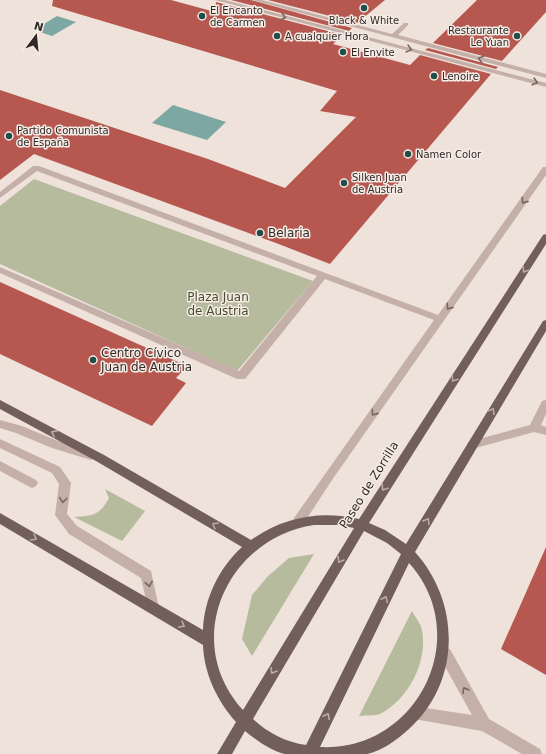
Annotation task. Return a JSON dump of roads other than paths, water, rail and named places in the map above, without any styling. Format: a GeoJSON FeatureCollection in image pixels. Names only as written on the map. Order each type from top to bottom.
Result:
{"type":"FeatureCollection","features":[{"type":"Feature","properties":{"kind":"main road","name":"Paseo de Zorrilla"},"geometry":{"type":"LineString","coordinates":[[224,754],[244,718],[360,527],[546,237]]}},
{"type":"Feature","properties":{"kind":"main road"},"geometry":{"type":"LineString","coordinates":[[310,753],[407,554],[546,322]]}},
{"type":"Feature","properties":{"kind":"main road"},"geometry":{"type":"LineString","coordinates":[[0,404],[100,458],[249,545]]}},
{"type":"Feature","properties":{"kind":"main road"},"geometry":{"type":"LineString","coordinates":[[0,518],[207,640]]}},
{"type":"Feature","properties":{"kind":"main road"},"geometry":{"type":"LineString","coordinates":[[329,521],[360,527],[385,538],[407,554],[430,583],[443,617],[445,654],[437,687],[419,714],[403,730],[373,747],[342,753],[310,753],[275,740],[244,718],[229,700],[218,681],[210,661],[207,640],[208,612],[221,578],[230,563],[249,545],[272,530],[298,522],[329,521]]}},
{"type":"Feature","properties":{"kind":"street"},"geometry":{"type":"LineString","coordinates":[[218,0],[546,85]]}},
{"type":"Feature","properties":{"kind":"street"},"geometry":{"type":"LineString","coordinates":[[255,0],[267,1],[546,76]]}},
{"type":"Feature","properties":{"kind":"street"},"geometry":{"type":"LineString","coordinates":[[254,10],[267,1]]}},
{"type":"Feature","properties":{"kind":"street"},"geometry":{"type":"LineString","coordinates":[[394,36],[406,24]]}},
{"type":"Feature","properties":{"kind":"street"},"geometry":{"type":"LineString","coordinates":[[0,196],[36,168],[440,319]]}},
{"type":"Feature","properties":{"kind":"street"},"geometry":{"type":"LineString","coordinates":[[298,522],[546,169]]}},
{"type":"Feature","properties":{"kind":"street"},"geometry":{"type":"LineString","coordinates":[[0,270],[241,376],[323,276]]}},
{"type":"Feature","properties":{"kind":"street"},"geometry":{"type":"LineString","coordinates":[[534,428],[546,404]]}},
{"type":"Feature","properties":{"kind":"street"},"geometry":{"type":"LineString","coordinates":[[0,424],[18,429],[56,445],[100,458]]}},
{"type":"Feature","properties":{"kind":"street"},"geometry":{"type":"LineString","coordinates":[[472,445],[534,428],[546,431]]}},
{"type":"Feature","properties":{"kind":"street"},"geometry":{"type":"LineString","coordinates":[[0,442],[56,470],[65,483],[61,515],[73,530],[147,575],[153,608]]}},
{"type":"Feature","properties":{"kind":"street"},"geometry":{"type":"LineString","coordinates":[[0,466],[32,483]]}},
{"type":"Feature","properties":{"kind":"street"},"geometry":{"type":"LineString","coordinates":[[445,654],[484,724]]}},
{"type":"Feature","properties":{"kind":"street"},"geometry":{"type":"LineString","coordinates":[[419,714],[484,724],[535,754]]}},
{"type":"Feature","properties":{"kind":"water"},"geometry":{"type":"Polygon","coordinates":[[[57,16],[76,22],[52,36],[34,30],[57,16]]]}},
{"type":"Feature","properties":{"kind":"water"},"geometry":{"type":"Polygon","coordinates":[[[173,105],[226,122],[207,140],[152,123],[173,105]]]}},
{"type":"Feature","properties":{"kind":"place","name":"Black & White"},"geometry":{"type":"Point","coordinates":[364,8]}},
{"type":"Feature","properties":{"kind":"place","name":"El Encanto de Carmen"},"geometry":{"type":"Point","coordinates":[202,16]}},
{"type":"Feature","properties":{"kind":"place","name":"A cualquier Hora"},"geometry":{"type":"Point","coordinates":[277,36]}},
{"type":"Feature","properties":{"kind":"place","name":"Restaurante Le Yuan"},"geometry":{"type":"Point","coordinates":[517,36]}},
{"type":"Feature","properties":{"kind":"place","name":"El Envite"},"geometry":{"type":"Point","coordinates":[343,52]}},
{"type":"Feature","properties":{"kind":"place","name":"Lenoire"},"geometry":{"type":"Point","coordinates":[434,76]}},
{"type":"Feature","properties":{"kind":"place","name":"Partido Comunista de España"},"geometry":{"type":"Point","coordinates":[9,136]}},
{"type":"Feature","properties":{"kind":"place","name":"Namen Color"},"geometry":{"type":"Point","coordinates":[408,154]}},
{"type":"Feature","properties":{"kind":"place","name":"Silken Juan de Austria"},"geometry":{"type":"Point","coordinates":[344,183]}},
{"type":"Feature","properties":{"kind":"place","name":"Belaria"},"geometry":{"type":"Point","coordinates":[260,233]}},
{"type":"Feature","properties":{"kind":"place","name":"Centro Cívico Juan de Austria"},"geometry":{"type":"Point","coordinates":[93,360]}},
{"type":"Feature","properties":{"kind":"park label","name":"Plaza Juan de Austria"},"geometry":{"type":"Point","coordinates":[218,304]}}]}
